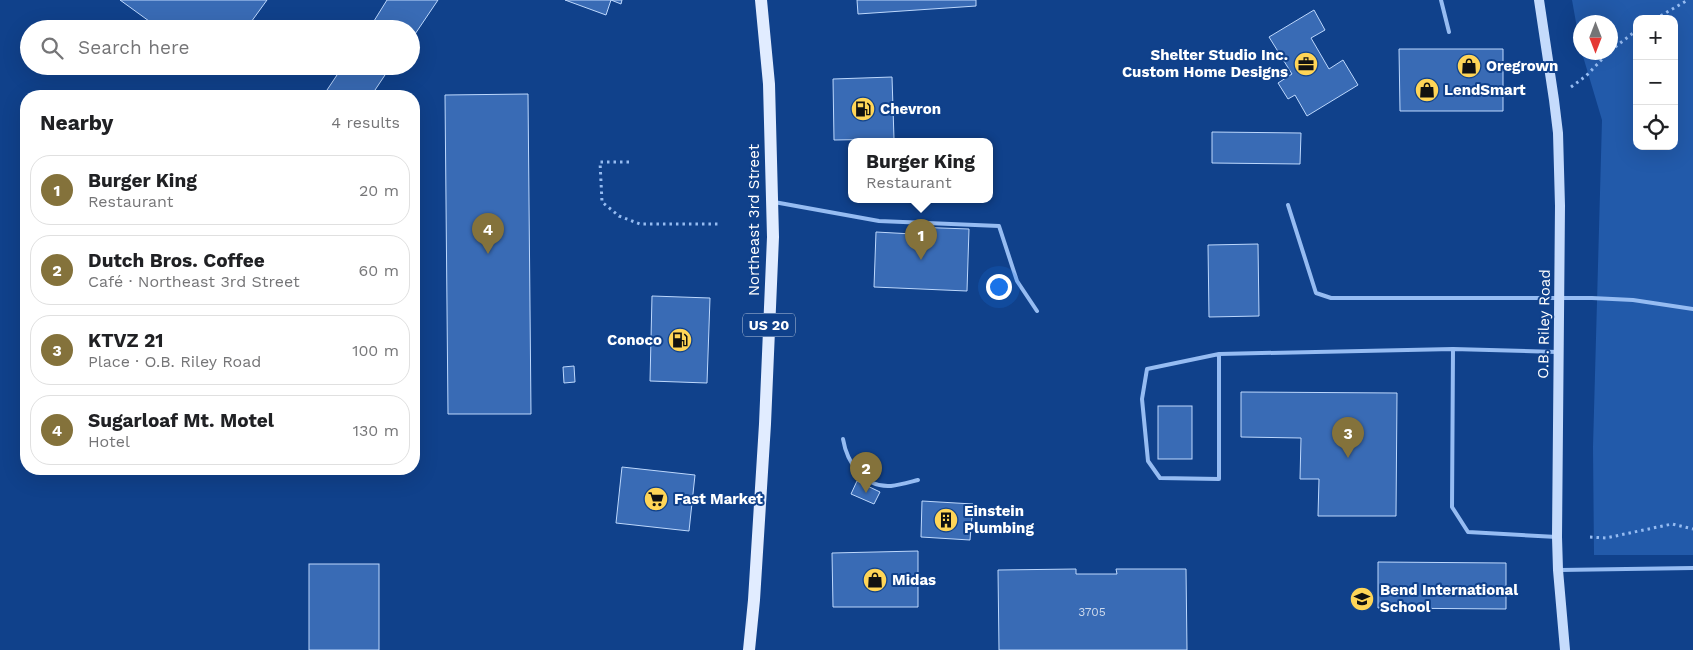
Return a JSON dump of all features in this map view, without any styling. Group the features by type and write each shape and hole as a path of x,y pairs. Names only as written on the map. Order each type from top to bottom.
{"main road":[{"name":"Northeast 3rd Street","path":"748,650 754,600 765,424 773,237 769,84 760,0"}],"street":[{"name":"O.B. Riley Road","path":"1539,0 1558,133 1560,206 1557,537 1565,650"}],"lane":[{"path":"1441,0 1449,32"},
{"path":"772,202 879,221 999,226 1017,281 1037,311"},
{"path":"1288,205 1316,293 1331,298 1559,298 1633,300 1685,306 1693,309"},
{"path":"1219,354 1219,479 1160,478 1148,460 1142,399 1147,369 1219,354 1453,349 1558,352"},
{"path":"1453,349 1452,507 1468,532 1557,537"},
{"path":"843,439 845,452 856,471 874,484 890,486 918,480"},
{"path":"1558,570 1693,568"}],"path":[{"path":"1662,15 1688,0"},
{"path":"1618,45 1633,33"},
{"path":"1554,100 1586,76 1600,60"},
{"path":"629,162 600,162 602,202 619,216 640,224 720,224"},
{"path":"1590,537 1606,538 1672,524 1693,529"}],"shaded area":[{"path":"1572,0 1693,0 1693,555 1594,555 1593,447 1602,120 1584,60 1618,60 1618,15 1575,15"}],"building":[{"path":"120,0 267,0 253,20 148,20"},
{"path":"387,0 438,0 420,27 420,20 375,20"},
{"path":"565,0 611,0 606,15"},
{"path":"611,0 622,0 621,4"},
{"path":"857,0 976,0 976,6 858,14"},
{"name":"Shelter Studio Inc. Custom Home Designs","path":"1314,10 1325,30 1311,38 1329,69 1343,60 1358,85 1307,116 1295,95 1288,99 1278,83 1292,74 1269,37"},
{"path":"1399,49 1503,49 1503,111 1400,111"},
{"path":"337,75 385,75 375,90 327,90"},
{"name":"Chevron","path":"892,77 894,138 848,138 848,140 834,140 833,79"},
{"path":"528,94 531,414 448,414 445,95"},
{"path":"1212,132 1301,133 1300,164 1212,163"},
{"path":"913,227 969,229 967,291 874,287 876,232 913,234"},
{"path":"1258,244 1259,316 1209,317 1208,245"},
{"name":"Conoco","path":"652,296 710,298 707,383 650,381"},
{"path":"574,366 575,382 564,383 563,367"},
{"path":"1241,392 1397,393 1396,516 1318,516 1319,479 1300,479 1301,438 1241,437"},
{"path":"1158,406 1192,406 1192,459 1158,459"},
{"name":"Fast Market","path":"622,467 695,475 689,531 616,523"},
{"path":"857,481 880,492 874,504 851,494"},
{"name":"Einstein Plumbing","path":"922,501 973,504 970,540 921,537"},
{"name":"Midas","path":"918,551 918,607 833,607 832,553"},
{"path":"1378,562 1506,563 1506,609 1378,608"},
{"path":"309,564 379,564 379,650 309,650"},
{"path":"1076,569 1076,574 1117,574 1116,569 1186,569 1187,650 999,650 998,570"}],"place":[{"name":"Shelter Studio Inc. Custom Home Designs","path":"1306,64"},
{"name":"Oregrown","path":"1469,66"},
{"name":"LendSmart","path":"1427,90"},
{"name":"Chevron","path":"863,109"},
{"name":"Sugarloaf Mt. Motel","path":"488,254"},
{"name":"Burger King","path":"921,260"},
{"name":"Conoco","path":"680,340"},
{"name":"KTVZ 21","path":"1348,458"},
{"name":"Dutch Bros. Coffee","path":"866,493"},
{"name":"Fast Market","path":"656,499"},
{"name":"Einstein Plumbing","path":"946,520"},
{"name":"Midas","path":"875,580"},
{"name":"Bend International School","path":"1362,599"}]}
